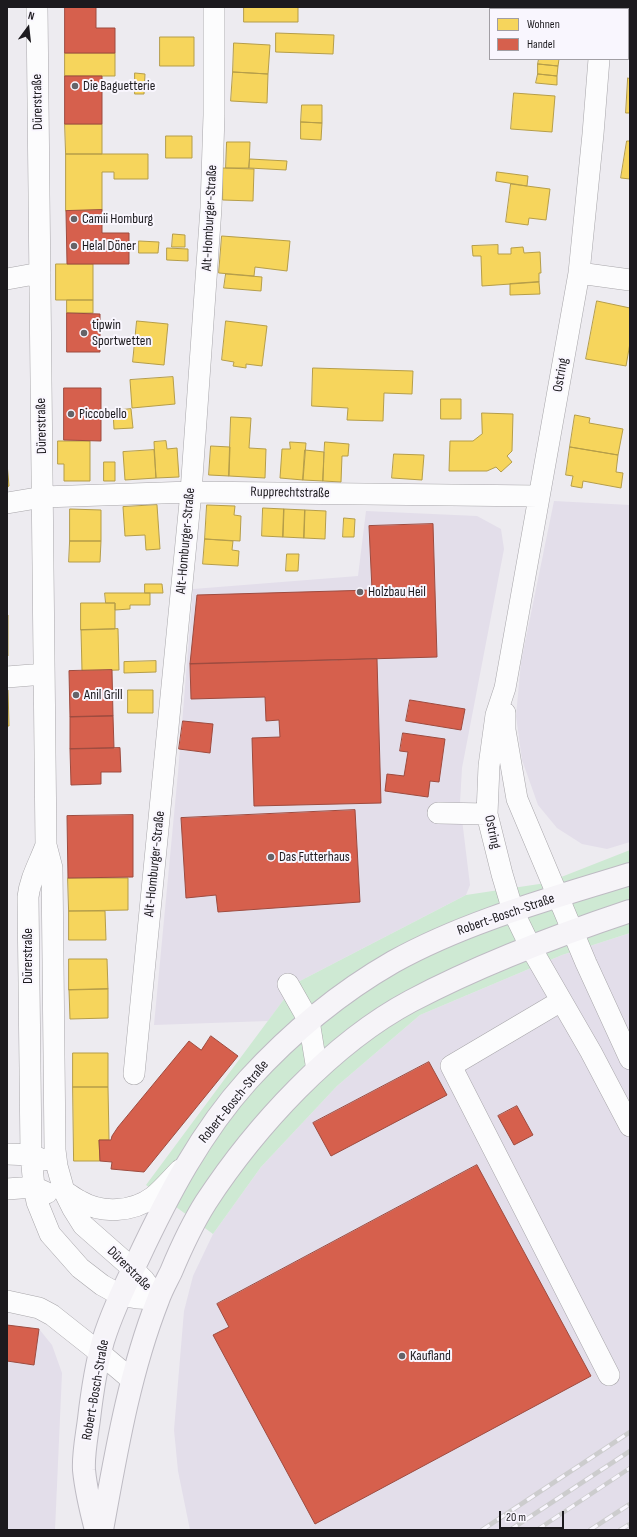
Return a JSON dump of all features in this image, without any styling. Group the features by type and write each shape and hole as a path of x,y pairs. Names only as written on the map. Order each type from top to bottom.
{"main road":[{"name":"Robert-Bosch-Straße","path":"96,1530 84,1469 86,1441 92,1400 103,1341 120,1295 186,1164 209,1129 247,1081 283,1043 309,1021 348,991 394,962 441,938 471,926 513,911 630,874"},
{"path":"102,1530 132,1380 158,1299 205,1203 230,1168 278,1108 317,1070 370,1026 410,1001 491,962 531,948 572,930 630,911"}],"street":[{"name":"Dürerstraße","path":"37,7 46,845 52,868 55,1150 57,1166 64,1190 83,1225 133,1269 144,1280 158,1299"},
{"name":"Alt-Homburger-Straße","path":"134,1074 191,492 211,208 214,115 214,7"},
{"name":"Ostring","path":"598,60 593,134 579,273 561,381 538,496 505,688 495,722 489,766 487,814 513,911 531,948 605,1078 630,1126"},
{"path":"7,278 40,273"},
{"path":"579,273 630,280"},
{"name":"Rupprechtstraße","path":"7,503 43,497 191,492 538,496"},
{"path":"7,676 44,674"},
{"name":"Ostring","path":"505,688 506,730 518,799 557,897 630,1059"},
{"path":"438,813 487,814"},
{"name":"Dürerstraße","path":"46,845 29,887 28,897 31,1155 37,1202 50,1234 88,1275 120,1295 137,1298 158,1299"},
{"path":"288,984 309,1021 317,1070"},
{"path":"561,1001 451,1066 609,1375"},
{"path":"7,1154 31,1155 57,1166"},
{"path":"64,1190 80,1202 96,1208 129,1208 139,1206 154,1196 186,1164"},
{"path":"7,1189 34,1187 57,1198 73,1209"},
{"path":"7,1301 39,1308 52,1315 132,1380"}],"shaded area":[{"path":"554,501 630,505 630,842 607,849 582,844 557,828 538,805 522,760 516,716 521,662"},
{"path":"366,511 477,516 501,529 504,549 462,768 460,803 470,885 466,895 296,983 268,1021 154,1025 178,773 193,589 358,576"},
{"path":"630,933 630,1530 190,1530 178,1471 174,1430 184,1311 193,1276 213,1234 261,1167 337,1086 420,1015 562,955"},
{"path":"7,1325 39,1329 52,1345 62,1373 55,1530 7,1530"}],"green space":[{"path":"630,850 630,933 562,955 420,1015 337,1086 261,1167 213,1234 146,1185 296,983 466,895 546,883"}],"building: Wohnen":[{"path":"244,7 298,7 298,22 244,22"},
{"path":"492,7 563,7 563,8"},
{"path":"276,33 334,35 333,54 276,52"},
{"path":"160,37 194,37 194,66 160,66"},
{"path":"234,43 270,45 268,74 233,72"},
{"path":"65,53 115,53 115,76 65,76"},
{"path":"539,60 559,60 558,66 538,64"},
{"path":"538,64 558,66 557,76 538,74"},
{"path":"233,72 268,74 267,103 231,101"},
{"path":"135,73 145,74 144,94 135,94"},
{"path":"538,74 557,76 557,85 536,83"},
{"path":"628,78 630,79 630,113 626,113"},
{"path":"514,93 555,96 552,132 511,129"},
{"path":"302,105 322,105 322,123 301,122"},
{"path":"301,122 322,123 321,140 301,139"},
{"path":"65,124 102,124 102,154 66,154"},
{"path":"166,136 192,136 192,158 166,158"},
{"path":"627,141 630,141 630,179 621,178"},
{"path":"227,142 250,142 249,168 226,168"},
{"path":"66,154 148,154 148,179 114,179 114,172 102,172 102,210 66,211"},
{"path":"250,159 287,161 286,170 249,168"},
{"path":"223,168 254,169 253,201 223,200"},
{"path":"497,172 528,176 527,186 496,181"},
{"path":"511,184 550,189 546,220 529,218 528,225 506,222"},
{"path":"173,234 185,235 185,247 172,247"},
{"path":"222,236 290,241 287,271 255,267 254,276 219,273"},
{"path":"139,241 159,242 158,253 139,253"},
{"path":"498,245 498,254 511,254 511,248 523,247 524,253 540,252 541,273 539,273 539,282 482,286 481,256 473,256 472,246"},
{"path":"167,248 188,249 188,261 167,260"},
{"path":"56,264 93,264 93,300 56,300"},
{"path":"226,274 262,277 261,291 224,288"},
{"path":"539,282 540,294 510,295 510,284"},
{"path":"67,300 93,300 93,313 67,313"},
{"path":"597,301 630,308 630,343 626,366 586,359"},
{"path":"137,321 168,324 164,365 133,362"},
{"path":"226,321 267,326 262,366 246,364 246,368 233,366 234,362 222,360"},
{"path":"313,368 413,371 412,394 384,393 383,421 347,420 348,408 312,406"},
{"path":"173,377 175,404 132,408 130,380"},
{"path":"441,399 461,399 461,419 441,419"},
{"path":"131,409 133,428 114,429 113,411"},
{"path":"482,413 513,414 512,451 507,456 512,462 501,472 496,467 487,471 449,471 450,441 473,441 482,434"},
{"path":"575,415 590,418 589,423 623,429 618,455 570,447"},
{"path":"231,417 251,418 249,448 266,449 265,478 229,476"},
{"path":"58,441 90,441 90,481 64,481 64,464 58,464"},
{"path":"166,441 167,449 177,448 179,477 156,478 154,442"},
{"path":"290,442 306,443 303,480 280,478 282,449 290,449"},
{"path":"325,442 349,444 348,456 342,456 341,482 323,481"},
{"path":"211,446 230,447 229,476 209,475"},
{"path":"570,447 618,455 616,472 623,473 621,488 583,481 582,488 571,486 573,476 566,475"},
{"path":"154,450 156,478 125,480 123,452"},
{"path":"305,450 324,452 323,481 303,480"},
{"path":"394,454 424,455 422,480 392,478"},
{"path":"104,462 115,462 115,481 104,481"},
{"path":"7,463 9,486 7,487"},
{"path":"157,505 160,549 146,550 145,535 125,536 123,507"},
{"path":"207,505 235,506 234,515 241,516 240,541 205,539"},
{"path":"263,508 284,509 283,537 262,536"},
{"path":"70,509 101,510 101,541 70,541"},
{"path":"284,509 305,510 304,538 283,537"},
{"path":"305,510 326,511 325,539 304,538"},
{"path":"344,518 355,519 354,537 343,537"},
{"path":"205,539 233,541 232,550 239,551 238,566 203,564"},
{"path":"70,541 101,541 100,562 69,562"},
{"path":"287,554 299,554 298,571 286,571"},
{"path":"145,584 162,584 163,593 145,593"},
{"path":"105,593 150,593 150,605 130,605 130,609 115,610 115,603 106,603"},
{"path":"81,603 115,603 115,629 81,630"},
{"path":"7,615 8,656 7,657"},
{"path":"118,629 119,670 82,671 81,630"},
{"path":"156,661 156,672 124,673 124,662"},
{"path":"8,690 9,726 7,726"},
{"path":"128,690 153,690 153,713 128,713"},
{"path":"68,878 128,878 128,910 69,911"},
{"path":"69,911 105,911 106,940 69,940"},
{"path":"69,959 107,959 108,989 69,990"},
{"path":"108,989 108,1018 70,1019 69,990"},
{"path":"73,1053 108,1053 108,1087 73,1087"},
{"path":"73,1087 108,1087 109,1140 99,1140 100,1161 74,1161"}],"building: Handel":[{"path":"65,7 96,7 96,28 115,28 115,53 65,53"},
{"path":"65,76 102,76 102,124 65,124"},
{"path":"102,210 102,233 129,233 129,264 67,264 66,211"},
{"name":"tipwin Sportwetten","path":"67,313 100,314 100,352 67,352"},
{"path":"64,388 101,388 101,441 64,440"},
{"name":"Holzbau Heil","path":"433,524 437,657 190,664 197,595 372,590 369,526"},
{"path":"377,659 381,803 254,806 252,738 280,737 279,720 266,721 265,697 191,699 190,664"},
{"path":"112,670 113,716 70,717 69,671"},
{"path":"410,700 465,709 461,730 406,721"},
{"path":"113,716 114,748 70,749 70,717"},
{"path":"183,721 213,724 210,753 179,749"},
{"path":"403,733 445,739 439,782 430,781 428,797 385,791 387,774 404,776 408,752 400,751"},
{"path":"120,748 121,772 101,772 101,784 71,785 70,749"},
{"name":"Das Futterhaus","path":"355,810 360,902 218,912 216,895 186,898 181,818"},
{"path":"133,815 133,877 68,878 67,816"},
{"path":"211,1036 238,1056 144,1172 111,1169 112,1162 100,1161 99,1140 111,1140 118,1127 189,1041 201,1050"},
{"path":"429,1062 447,1095 331,1156 313,1123"},
{"path":"517,1106 533,1135 514,1145 498,1116"},
{"name":"Kaufland","path":"477,1165 591,1376 315,1524 213,1335 229,1327 217,1304"},
{"path":"7,1325 39,1329 34,1365 7,1361"}],"railway":[{"path":"482,1530 630,1432"},
{"path":"510,1530 630,1451"},
{"path":"537,1530 630,1468"},
{"path":"590,1530 630,1504"},
{"path":"620,1530 630,1524"}],"place":[{"name":"Die Baguetterie","path":"75,86"},
{"name":"Camii Homburg","path":"74,219"},
{"name":"Helal Döner","path":"74,246"},
{"name":"tipwin Sportwetten","path":"84,333"},
{"name":"Piccobello","path":"71,414"},
{"name":"Holzbau Heil","path":"360,592"},
{"name":"Anil Grill","path":"76,695"},
{"name":"Das Futterhaus","path":"271,857"},
{"name":"Kaufland","path":"402,1356"}]}
